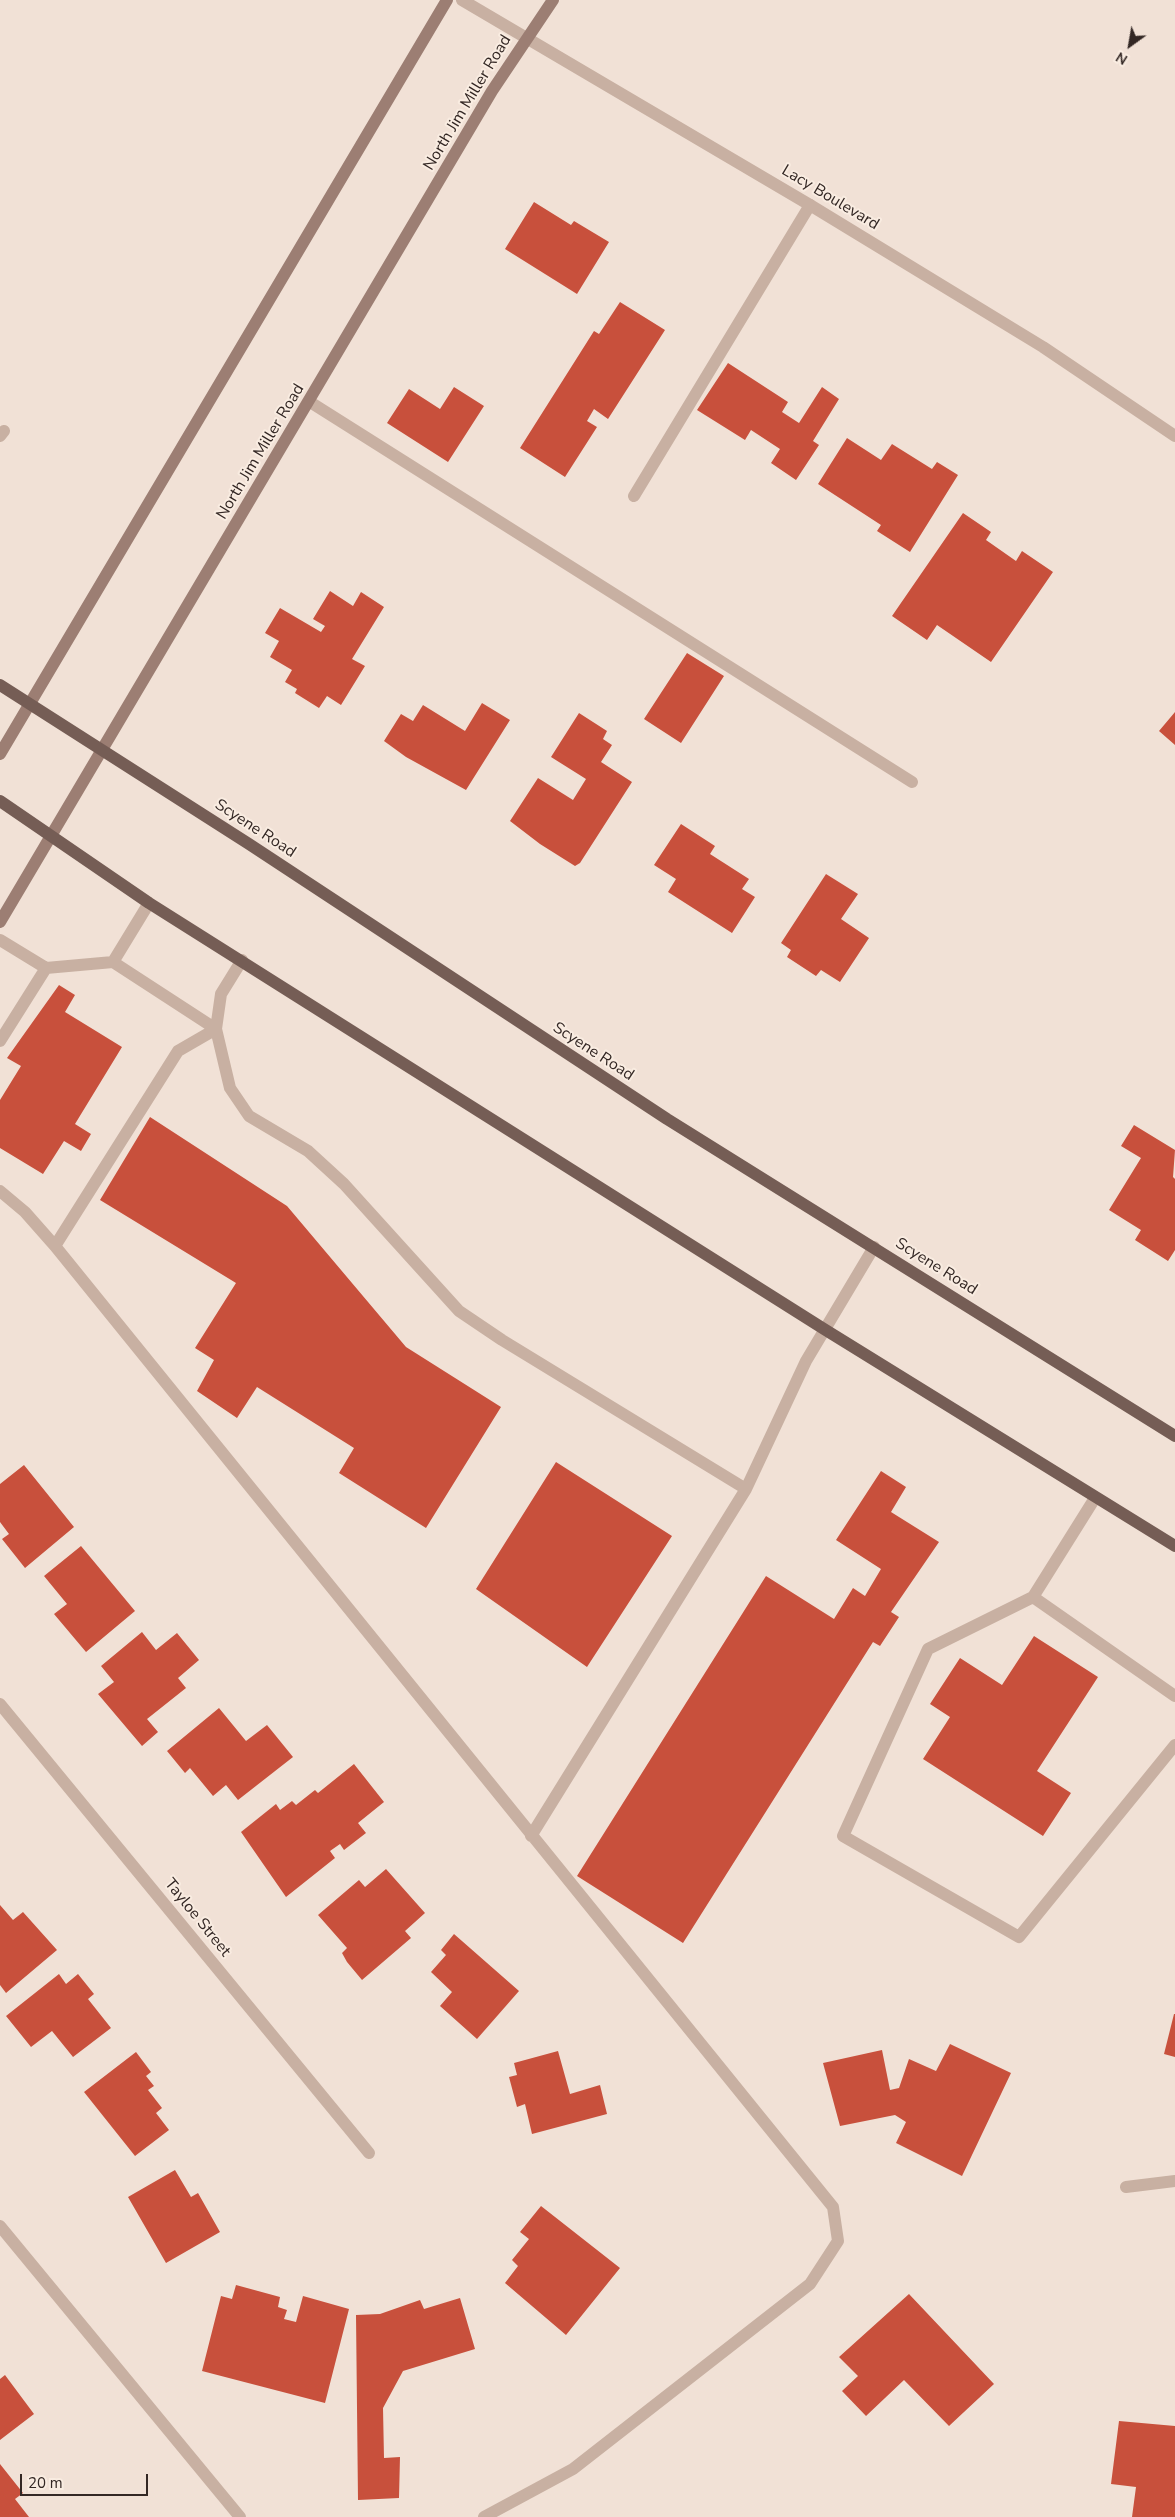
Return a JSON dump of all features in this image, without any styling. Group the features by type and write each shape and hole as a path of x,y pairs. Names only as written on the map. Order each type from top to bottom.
{"main road":[{"path":"0,754 447,0"},
{"name":"North Jim Miller Road","path":"0,922 310,402 492,91 553,0"},
{"name":"Scyene Road","path":"0,685 258,850 564,1052 1175,1436"},
{"path":"0,801 149,902 824,1329 1175,1546"}],"street":[{"name":"Lacy Boulevard","path":"462,0 810,205 1044,347 1175,436"},
{"path":"634,496 810,205"},
{"path":"310,402 912,782"},
{"path":"113,962 149,902"},
{"path":"0,940 46,968 113,962 216,1030"},
{"path":"242,960 221,994 216,1030 230,1088 248,1116 308,1151 344,1184 459,1311 502,1340 746,1489"},
{"path":"0,1041 46,968"},
{"path":"55,1246 178,1051 216,1030"},
{"path":"0,1191 25,1212 55,1246 833,2207 838,2241 810,2284 573,2468 484,2517"},
{"path":"531,1836 746,1489 806,1361 874,1248"},
{"path":"1095,1498 1033,1597 928,1648 843,1836 1019,1937 1175,1745"},
{"path":"1033,1597 1175,1696"},
{"name":"Tayloe Street","path":"0,1704 369,2153"},
{"path":"1126,2187 1175,2181"},
{"path":"0,2226 240,2517"}],"building":[{"path":"534,202 571,225 574,221 609,242 577,294 505,249"},
{"path":"620,302 665,330 608,419 594,409 587,421 597,427 565,477 520,448 594,331 599,334"},
{"path":"728,363 788,402 782,412 799,423 822,387 839,399 813,441 819,445 796,480 771,463 780,449 751,430 745,440 697,410"},
{"path":"454,387 484,406 448,462 387,423 409,389 440,409"},
{"path":"847,438 881,460 892,444 932,469 937,462 958,475 910,552 877,531 881,525 818,484"},
{"path":"963,513 991,532 986,540 1016,561 1022,551 1053,572 991,662 937,625 927,640 892,616"},
{"path":"330,591 353,606 361,592 384,607 352,659 365,666 341,705 327,696 319,708 295,693 297,689 285,682 292,670 270,657 279,641 265,633 280,608 321,632 325,626 313,619"},
{"path":"687,653 724,676 681,743 644,719"},
{"path":"482,703 510,720 466,790 406,757 384,741 401,714 413,721 423,705 465,731"},
{"path":"1175,712 1175,745 1159,731"},
{"path":"579,713 607,731 603,739 612,745 601,762 632,782 580,863 575,866 540,844 510,821 538,778 573,800 586,779 551,757"},
{"path":"681,824 715,846 710,854 749,879 742,889 755,897 732,933 668,892 676,879 654,865"},
{"path":"826,874 858,894 841,919 869,938 840,982 821,970 816,976 787,957 791,950 781,943"},
{"path":"59,985 75,995 65,1012 122,1047 75,1124 91,1134 81,1151 64,1141 43,1174 0,1148 0,1100 21,1066 7,1058"},
{"path":"150,1117 287,1206 406,1347 501,1407 426,1528 339,1473 354,1448 257,1387 237,1418 197,1391 214,1360 195,1348 236,1283 100,1200"},
{"path":"1134,1125 1175,1150 1173,1177 1175,1179 1175,1250 1168,1261 1135,1240 1141,1230 1109,1210 1141,1158 1121,1146"},
{"path":"556,1462 672,1536 587,1667 476,1589"},
{"path":"24,1465 74,1527 25,1568 2,1539 9,1534 0,1522 0,1484"},
{"path":"881,1471 906,1487 891,1512 939,1542 891,1612 899,1617 880,1646 873,1642 683,1943 577,1876 766,1576 834,1619 853,1588 865,1596 881,1569 836,1540"},
{"path":"81,1546 135,1611 86,1652 54,1614 67,1604 44,1576"},
{"path":"142,1632 156,1650 177,1633 199,1660 178,1678 186,1688 147,1719 158,1732 142,1746 98,1694 114,1682 101,1666"},
{"path":"1034,1636 1098,1677 1037,1771 1071,1793 1043,1836 923,1759 950,1717 930,1704 960,1658 1002,1685"},
{"path":"219,1708 246,1741 267,1725 293,1757 238,1800 226,1785 213,1796 190,1768 185,1773 167,1751"},
{"path":"354,1764 384,1802 358,1823 366,1833 344,1850 340,1844 330,1851 335,1858 286,1897 241,1832 276,1804 280,1810 292,1801 296,1805 315,1790 318,1793"},
{"path":"386,1869 425,1913 405,1931 411,1938 362,1980 342,1953 347,1948 318,1915 359,1880 365,1887"},
{"path":"0,1905 13,1920 23,1912 57,1950 6,1993 0,1985"},
{"path":"454,1934 519,1991 477,2039 440,2006 452,1992 431,1972 446,1955 441,1950"},
{"path":"59,1974 66,1984 78,1974 94,1994 88,1999 111,2028 73,2057 52,2031 31,2047 6,2016"},
{"path":"1175,2014 1175,2057 1164,2054"},
{"path":"950,2044 1011,2073 962,2176 896,2143 906,2122 895,2115 840,2126 823,2063 882,2050 890,2090 899,2088 909,2059 936,2071"},
{"path":"558,2051 570,2094 600,2085 607,2114 532,2134 525,2104 517,2107 509,2077 517,2075 514,2063"},
{"path":"136,2052 151,2072 146,2076 154,2086 148,2090 162,2108 156,2113 169,2130 135,2156 84,2092"},
{"path":"175,2170 191,2197 198,2193 220,2232 166,2263 128,2197"},
{"path":"541,2206 620,2268 566,2335 505,2283 518,2266 512,2260 529,2239 520,2232"},
{"path":"236,2285 280,2297 278,2307 287,2310 284,2319 296,2322 303,2296 349,2309 325,2403 202,2371 221,2296 232,2299"},
{"path":"909,2294 994,2384 949,2426 904,2380 866,2416 842,2391 858,2376 839,2357"},
{"path":"460,2298 475,2349 403,2371 383,2408 384,2458 400,2457 399,2498 358,2500 356,2315 380,2314 420,2300 424,2309"},
{"path":"5,2375 34,2414 0,2440 0,2379"},
{"path":"1119,2421 1175,2426 1175,2517 1132,2517 1136,2487 1111,2484"},
{"path":"0,2464 23,2493 15,2499 29,2517 0,2517"}]}
